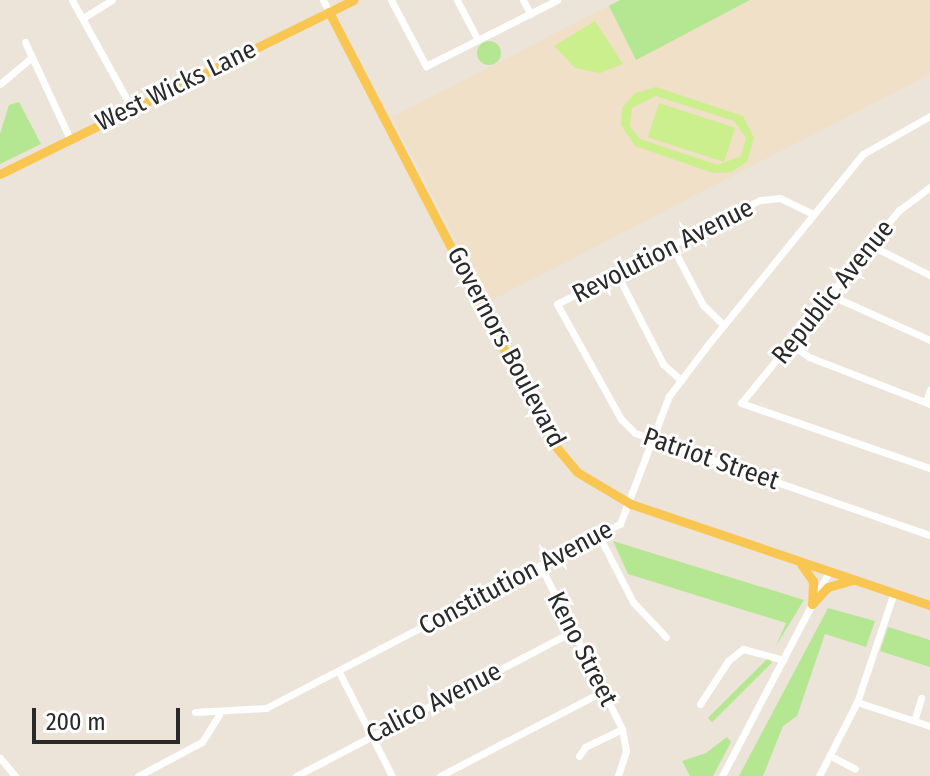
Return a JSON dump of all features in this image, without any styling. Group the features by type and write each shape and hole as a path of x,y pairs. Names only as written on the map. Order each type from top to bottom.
{"main road":[{"name":"West Wicks Lane","path":"0,174 353,0"},
{"name":"Governors Boulevard","path":"329,12 552,442 577,472 631,504 930,605"},
{"path":"798,560 813,581 812,604"},
{"path":"812,604 828,587 855,579"}],"street":[{"path":"72,0 131,107"},
{"path":"83,18 112,0"},
{"path":"323,0 329,12"},
{"path":"391,0 426,66 557,0"},
{"path":"457,0 478,40"},
{"path":"523,0 530,14"},
{"path":"25,42 30,59 70,139"},
{"path":"0,84 30,59"},
{"name":"Constitution Avenue","path":"195,712 219,715 266,708 542,569 620,524 681,380 863,154 930,116"},
{"name":"Republic Avenue","path":"930,187 899,210 741,403 930,468"},
{"name":"Revolution Avenue","path":"557,304 760,200 780,198 813,214"},
{"path":"870,245 930,275"},
{"path":"672,246 703,305 724,325"},
{"path":"617,274 663,364 681,380"},
{"path":"830,295 930,340"},
{"name":"Patriot Street","path":"557,304 621,419 635,433 930,535"},
{"path":"791,344 809,357 928,403 930,390"},
{"path":"600,538 633,602 666,637"},
{"name":"Keno Street","path":"542,569 622,729"},
{"path":"722,776 829,571"},
{"path":"819,776 857,702 894,592"},
{"name":"Calico Avenue","path":"296,776 573,631"},
{"path":"700,704 728,661 743,649 784,660"},
{"path":"339,672 392,776"},
{"path":"440,776 603,691"},
{"path":"915,718 921,698"},
{"path":"857,702 915,718 930,726"},
{"path":"138,776 202,742 219,715"},
{"path":"579,756 585,747 622,729 626,751 618,776"},
{"path":"831,756 855,769"},
{"path":"0,758 15,776"}],"shaded area":[{"path":"750,0 930,0 930,74 488,302 392,117 609,6 636,59"}],"green space":[{"path":"620,0 750,0 636,60 609,6"},
{"path":"595,21 623,64 600,73 575,68 554,46"},
{"path":"489,41 498,44 501,53 498,62 489,65 480,62 477,53 480,44"},
{"path":"656,87 743,116 754,138 747,162 731,172 713,173 635,146 621,125 622,108 635,93","holes":["656,96 734,121 746,138 741,156 718,165 640,139 630,126 632,108"]},
{"path":"19,102 41,144 0,164 0,134 9,105"},
{"path":"659,103 735,128 724,162 648,137"},
{"path":"613,541 804,600 776,646 786,623 628,574"},
{"path":"828,608 875,621 866,647 825,634 797,716 783,726 763,776 739,776"},
{"path":"888,627 930,640 930,667 880,651"},
{"path":"768,658 772,662 712,722 708,718"},
{"path":"727,737 731,742 713,776 690,776 682,761 706,753"}]}
